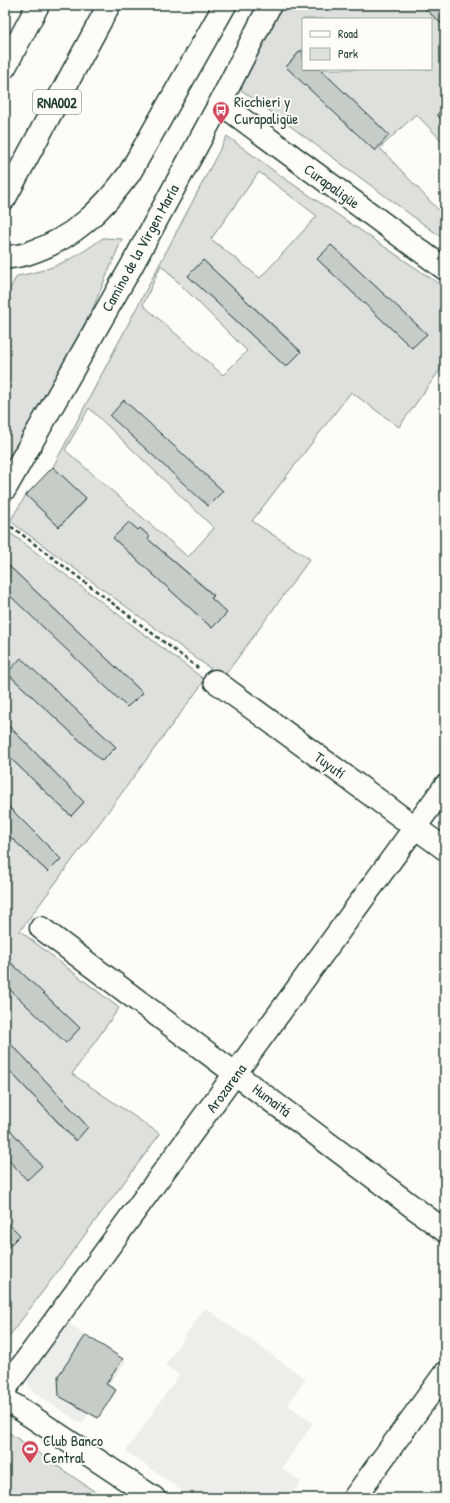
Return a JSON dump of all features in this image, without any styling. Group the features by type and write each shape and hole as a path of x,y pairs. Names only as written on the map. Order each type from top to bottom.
{"main road":[{"path":"5,67 38,5"},
{"name":"RNA002","path":"5,198 110,5"},
{"path":"95,31 118,5"},
{"path":"5,258 28,254 60,240 89,220 114,194 129,174 225,5"},
{"name":"Camino de la Virgen María","path":"5,489 131,267 220,103 270,5"},
{"name":"Curapaligüe","path":"220,103 445,269"},
{"name":"Tuyutí","path":"215,681 445,849"},
{"name":"Arozarena","path":"5,1389 445,786"},
{"name":"Humaitá","path":"41,928 445,1231"},
{"path":"354,1498 445,1373"},
{"path":"5,1399 154,1498"}],"path":[{"path":"5,523 215,681"}],"shaded area":[{"path":"205,1308 306,1379 288,1405 313,1423 282,1468 301,1482 289,1498 192,1498 126,1451 179,1375 165,1365"},
{"path":"65,1321 126,1361 82,1424 33,1392 28,1385 30,1370"}],"green space":[{"path":"282,5 421,5 445,27 445,105 437,115 445,122 445,144 416,114 380,148 445,217 445,240 237,87","holes":["302,18 432,18 432,70 321,70 389,135 375,150 286,67 300,51 302,52"]},
{"path":"227,136 278,174 445,288 445,363 399,427 351,392 252,521 310,559 223,678 10,521 26,495 59,527 86,499 53,467","holes":["259,172 317,216 260,278 211,239","331,245 426,334 412,348 317,259","203,260 301,351 286,367 188,276","161,265 247,351 223,375 143,305","124,401 223,491 208,505","89,408 214,528 188,557 65,450","129,523 138,530 140,528 150,537 148,539 214,595 211,598 227,613 212,628 113,538"]},
{"path":"103,238 122,239 92,310 5,470 5,297 17,276 30,274 63,263"},
{"path":"5,529 205,680 20,931 119,1008 72,1074 160,1134 5,1342 5,1250 20,1235 5,1220 5,1156 41,1166 5,1124 5,1066 75,1141 88,1127 22,1055 5,1039 5,985 66,1042 80,1028 5,957 5,832 48,872 5,803 5,753 71,816 84,802 5,722 5,631 9,624 5,620 5,591 143,693 8,565 5,567","holes":["21,659 116,747 102,761 7,673"]},
{"name":"Club Banco Central","path":"5,1430 104,1498 5,1498"}],"building":[{"path":"421,5 445,5 445,27"},
{"path":"301,50 302,70 321,70 389,135 375,151 286,67"},
{"path":"445,105 445,122 437,115"},
{"path":"331,245 427,334 412,348 317,259"},
{"path":"203,260 301,352 286,367 188,276"},
{"path":"124,400 223,491 208,506 110,416"},
{"path":"53,467 86,498 59,527 26,495"},
{"path":"129,522 138,530 140,528 150,537 148,539 214,596 211,598 227,613 212,628 113,538"},
{"path":"8,565 143,693 127,707 5,591 5,567"},
{"path":"21,658 116,747 102,761 7,673"},
{"path":"5,722 84,802 71,816 5,753"},
{"path":"5,803 61,859 48,872 5,832"},
{"path":"5,957 80,1028 66,1043 5,985"},
{"path":"5,1039 22,1055 88,1127 76,1141 5,1066"},
{"path":"5,1124 42,1166 27,1180 5,1156"},
{"path":"5,1220 20,1235 5,1250"},
{"path":"86,1335 123,1359 106,1384 116,1390 98,1418 59,1396 58,1376"}],"place":[{"name":"Ricchieri y Curapaligüe","path":"221,125"},
{"name":"Club Banco Central","path":"30,1464"}]}
